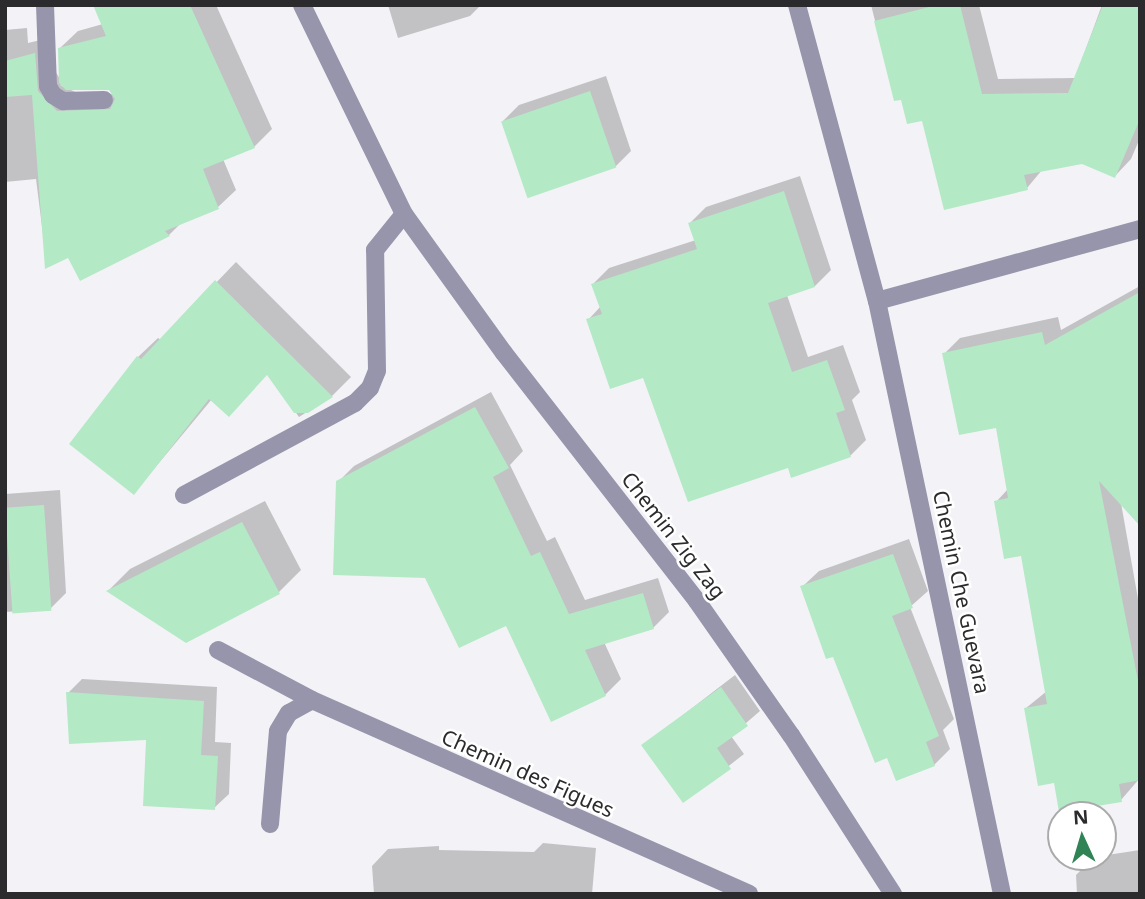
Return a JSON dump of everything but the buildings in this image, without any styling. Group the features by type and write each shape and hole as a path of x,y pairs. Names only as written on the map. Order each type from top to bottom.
{"street":[{"path":"45,5 48,86 53,95 63,102 104,100"},
{"name":"Chemin Zig Zag","path":"302,5 404,214 504,353 697,601 792,735 893,894"},
{"name":"Chemin Che Guevara","path":"797,5 877,300 1002,894"},
{"path":"184,495 355,403 370,388 377,371 375,250 404,214"},
{"path":"877,300 1140,229"},
{"name":"Chemin des Figues","path":"218,650 312,700 728,890 749,894"},
{"path":"270,824 278,732 289,713 312,700"}]}
